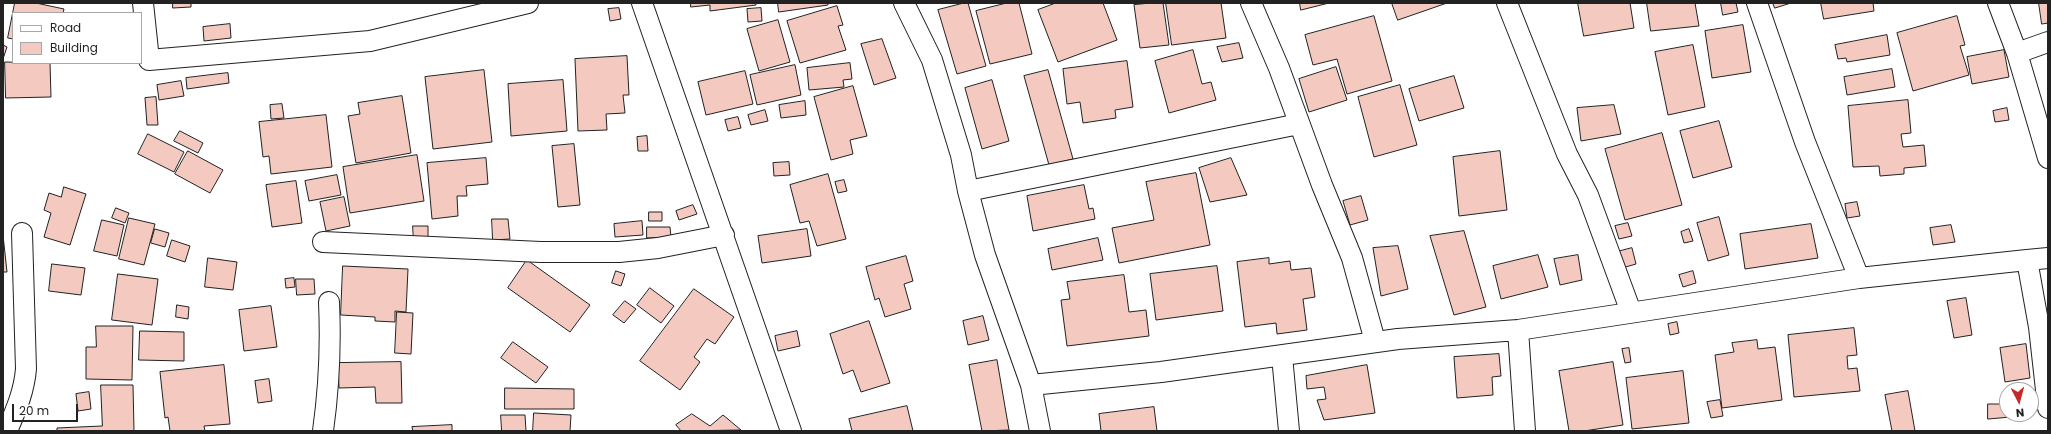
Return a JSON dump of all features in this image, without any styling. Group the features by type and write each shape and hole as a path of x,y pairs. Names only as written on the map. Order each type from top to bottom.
{"street":[{"path":"142,3 149,60 370,41 528,3"},
{"path":"642,3 791,431"},
{"path":"904,3 932,60 961,155 968,191 986,255 1031,385 1040,431"},
{"path":"1251,3 1279,68 1299,124 1352,258 1375,342"},
{"path":"1508,3 1567,154 1588,195 1631,312"},
{"path":"1758,3 1805,142 1860,278"},
{"path":"1998,3 2017,53 2048,158"},
{"path":"2017,53 2048,42"},
{"path":"968,191 1299,124"},
{"path":"7,431 21,400 26,369 22,233"},
{"path":"323,242 541,252 619,252 658,248 724,235"},
{"path":"1031,385 1161,372 1375,342 1518,330 1860,278 2048,258"},
{"path":"2027,260 2038,327 2048,408"},
{"path":"323,431 327,401 331,344 329,302"},
{"path":"1518,330 1525,431"},
{"path":"1282,356 1289,431"}],"building":[{"path":"15,3 36,3 64,9 63,12 13,12"},
{"path":"173,3 191,3 191,7 173,8"},
{"path":"691,3 756,3 756,5 710,11 710,5 691,7"},
{"path":"778,3 828,3 828,5 779,12"},
{"path":"968,3 986,66 957,74 938,10"},
{"path":"1007,3 1019,3 1032,54 990,64 976,11"},
{"path":"1056,3 1103,3 1117,40 1058,62 1038,10"},
{"path":"1163,3 1169,45 1140,48 1134,5"},
{"path":"1166,3 1221,3 1226,38 1172,45"},
{"path":"1300,3 1329,3 1301,10"},
{"path":"1392,3 1447,3 1398,20"},
{"path":"1578,3 1630,3 1634,28 1584,36"},
{"path":"1647,3 1695,3 1699,26 1651,31"},
{"path":"1721,3 1736,3 1738,12 1723,15"},
{"path":"1773,3 1791,3 1775,8"},
{"path":"1821,3 1873,3 1874,11 1824,19"},
{"path":"2039,3 2048,3 2048,23 2042,24"},
{"path":"837,6 843,25 838,26 846,50 800,63 787,21"},
{"path":"619,8 621,19 610,21 608,9"},
{"path":"761,8 762,21 748,22 747,9"},
{"path":"1374,16 1392,81 1347,94 1337,59 1313,65 1305,35"},
{"path":"1957,16 1965,45 1960,46 1969,75 1913,91 1897,33"},
{"path":"12,18 12,39 8,38"},
{"path":"778,20 790,62 759,71 747,29"},
{"path":"230,24 231,38 204,41 203,27"},
{"path":"1743,25 1751,72 1712,78 1705,31"},
{"path":"1887,35 1890,55 1847,62 1846,58 1838,59 1835,45"},
{"path":"882,39 896,78 874,85 861,44"},
{"path":"1239,43 1243,58 1222,62 1217,47"},
{"path":"3,45 7,47 3,59"},
{"path":"1693,45 1705,107 1668,115 1655,52"},
{"path":"1193,50 1202,84 1211,82 1216,100 1169,113 1155,61"},
{"path":"2004,50 2009,77 1972,84 1967,57"},
{"path":"627,56 629,95 623,95 625,113 606,114 607,130 578,131 575,59"},
{"path":"1127,61 1133,107 1115,110 1116,118 1083,123 1080,102 1067,104 1063,69"},
{"path":"5,62 12,62 12,64 50,64 51,97 6,98"},
{"path":"850,63 852,79 843,80 844,87 809,90 807,68"},
{"path":"795,65 801,95 757,105 750,75"},
{"path":"1336,67 1347,100 1309,112 1299,79"},
{"path":"1892,69 1895,87 1847,95 1844,77"},
{"path":"484,70 492,142 433,149 425,77"},
{"path":"1048,70 1073,159 1049,165 1024,76"},
{"path":"745,71 753,104 706,115 698,82"},
{"path":"228,73 229,83 187,89 186,78"},
{"path":"1454,76 1464,108 1419,121 1409,89"},
{"path":"563,80 567,131 511,136 508,84"},
{"path":"992,80 1009,141 982,149 965,88"},
{"path":"181,81 184,96 159,100 157,85"},
{"path":"1400,85 1417,145 1374,157 1358,97"},
{"path":"853,86 867,136 850,140 853,154 831,160 814,97"},
{"path":"402,96 411,153 356,163 348,116 360,114 358,103"},
{"path":"156,97 158,125 147,125 145,98"},
{"path":"1908,100 1911,133 1901,134 1903,147 1924,145 1926,166 1904,168 1904,174 1880,176 1879,166 1853,167 1848,106"},
{"path":"805,101 806,115 781,118 779,105"},
{"path":"282,104 284,118 271,119 270,105"},
{"path":"1614,105 1621,134 1581,141 1577,108"},
{"path":"2007,108 2009,120 1995,122 1993,111"},
{"path":"765,110 768,121 751,125 748,115"},
{"path":"326,115 332,167 271,174 269,156 263,157 259,122"},
{"path":"738,117 741,128 728,131 725,120"},
{"path":"1719,121 1732,167 1693,178 1680,131"},
{"path":"180,131 203,143 198,153 174,141"},
{"path":"1662,133 1682,205 1625,220 1605,149"},
{"path":"148,134 184,152 174,172 138,154"},
{"path":"647,136 648,151 638,151 637,137"},
{"path":"574,144 580,205 558,207 552,146"},
{"path":"188,151 223,170 210,193 175,174"},
{"path":"1500,151 1507,210 1459,216 1453,157"},
{"path":"417,155 424,201 350,213 343,167"},
{"path":"486,158 488,184 466,186 467,196 457,196 458,216 432,219 427,163"},
{"path":"1231,158 1247,195 1210,202 1199,168"},
{"path":"789,162 790,175 774,176 773,163"},
{"path":"1196,173 1210,245 1119,263 1112,228 1154,220 1146,182"},
{"path":"828,174 846,239 817,246 809,221 800,223 790,185"},
{"path":"337,175 341,195 309,201 305,181"},
{"path":"844,180 847,191 838,193 835,182"},
{"path":"296,181 302,223 272,227 266,185"},
{"path":"1084,185 1089,209 1093,208 1095,219 1033,231 1027,196"},
{"path":"64,187 86,194 70,245 44,237 51,213 44,210 49,193 61,197"},
{"path":"1361,196 1368,220 1350,225 1343,201"},
{"path":"344,197 350,226 326,231 320,202"},
{"path":"1857,202 1860,216 1847,218 1845,204"},
{"path":"693,205 697,214 679,220 676,211"},
{"path":"116,208 129,213 125,223 112,218"},
{"path":"649,212 662,212 662,221 649,221"},
{"path":"1719,217 1729,255 1708,261 1697,223"},
{"path":"129,218 155,224 144,265 119,259"},
{"path":"492,219 508,219 510,239 493,240"},
{"path":"102,220 124,225 117,256 94,251"},
{"path":"642,221 643,235 615,237 614,224"},
{"path":"1628,223 1632,236 1619,239 1615,226"},
{"path":"1811,224 1818,258 1745,269 1740,234"},
{"path":"1951,225 1955,242 1933,245 1930,228"},
{"path":"413,226 428,226 428,242 414,242"},
{"path":"647,227 670,227 671,237 647,238"},
{"path":"155,229 169,233 165,247 151,243"},
{"path":"807,229 811,256 762,263 758,236"},
{"path":"1689,229 1693,241 1684,243 1681,232"},
{"path":"1464,231 1486,307 1454,315 1430,236"},
{"path":"3,235 7,272 3,272"},
{"path":"1098,238 1103,260 1052,270 1048,249"},
{"path":"172,240 190,246 185,262 167,256"},
{"path":"1398,246 1408,289 1381,296 1373,248"},
{"path":"1632,248 1636,264 1622,268 1617,252"},
{"path":"1538,255 1548,287 1501,299 1493,266"},
{"path":"1578,255 1582,280 1560,285 1554,259"},
{"path":"906,256 913,281 904,284 911,309 885,317 879,298 875,300 866,267"},
{"path":"208,258 237,262 233,290 205,287"},
{"path":"1269,258 1269,264 1290,261 1291,270 1311,268 1315,297 1303,299 1307,330 1277,334 1276,323 1245,327 1237,262"},
{"path":"527,260 590,305 570,332 508,288"},
{"path":"52,264 85,268 81,295 49,291"},
{"path":"343,266 408,269 406,312 395,311 395,322 375,321 375,317 341,315"},
{"path":"1217,266 1223,311 1156,320 1150,274"},
{"path":"616,271 625,274 621,286 612,283"},
{"path":"1693,271 1696,283 1683,287 1679,275"},
{"path":"118,274 158,279 152,325 112,320"},
{"path":"1124,275 1129,312 1146,310 1149,336 1067,346 1061,300 1070,299 1067,282"},
{"path":"294,278 295,287 286,288 285,279"},
{"path":"296,279 314,279 315,294 297,295"},
{"path":"650,288 674,306 661,323 637,305"},
{"path":"694,289 734,317 715,344 707,339 694,357 700,362 680,390 640,361"},
{"path":"1966,298 1972,335 1954,338 1947,301"},
{"path":"625,301 636,309 624,323 613,315"},
{"path":"177,305 189,307 188,319 176,317"},
{"path":"271,306 277,347 244,351 239,310"},
{"path":"397,312 413,313 411,354 395,353"},
{"path":"983,316 989,340 968,345 963,321"},
{"path":"869,321 890,383 861,392 853,370 843,374 830,334"},
{"path":"1677,322 1679,333 1670,335 1668,324"},
{"path":"96,326 133,326 132,380 86,379 86,347 96,347"},
{"path":"1854,328 1857,355 1847,356 1848,369 1857,368 1860,391 1794,397 1788,335"},
{"path":"140,331 184,332 184,361 139,360"},
{"path":"797,331 800,346 778,351 775,336"},
{"path":"1757,340 1758,349 1775,347 1782,400 1722,408 1715,355 1734,352 1732,343"},
{"path":"513,342 548,367 536,383 501,358"},
{"path":"2026,344 2030,378 2005,382 2000,348"},
{"path":"1629,348 1631,362 1625,363 1622,349"},
{"path":"1499,354 1501,376 1492,377 1493,395 1457,398 1454,357"},
{"path":"997,360 1009,430 982,431 969,365"},
{"path":"401,362 402,403 376,403 375,387 339,388 338,363"},
{"path":"1613,362 1623,425 1584,431 1569,431 1559,371"},
{"path":"224,365 230,424 204,426 205,431 170,431 168,417 165,418 160,372"},
{"path":"1367,365 1375,413 1324,420 1317,400 1326,399 1324,387 1307,389 1306,376"},
{"path":"1683,371 1689,423 1632,429 1626,378"},
{"path":"269,379 272,401 258,403 255,381"},
{"path":"101,385 133,385 134,431 57,431 57,428 102,426"},
{"path":"505,388 574,389 574,409 505,409"},
{"path":"1908,391 1915,431 1892,431 1885,395"},
{"path":"89,392 91,409 78,411 76,394"},
{"path":"1720,400 1723,416 1711,418 1707,402"},
{"path":"1988,404 1999,404 1999,418 1988,419"},
{"path":"907,406 913,431 852,431 849,419"},
{"path":"1154,407 1157,431 1101,431 1099,414"},
{"path":"534,413 571,415 570,431 533,431"},
{"path":"692,414 710,426 723,415 741,430 681,431 676,425"},
{"path":"501,415 525,415 526,431 502,431"},
{"path":"452,425 452,431 413,431 412,427"}]}
